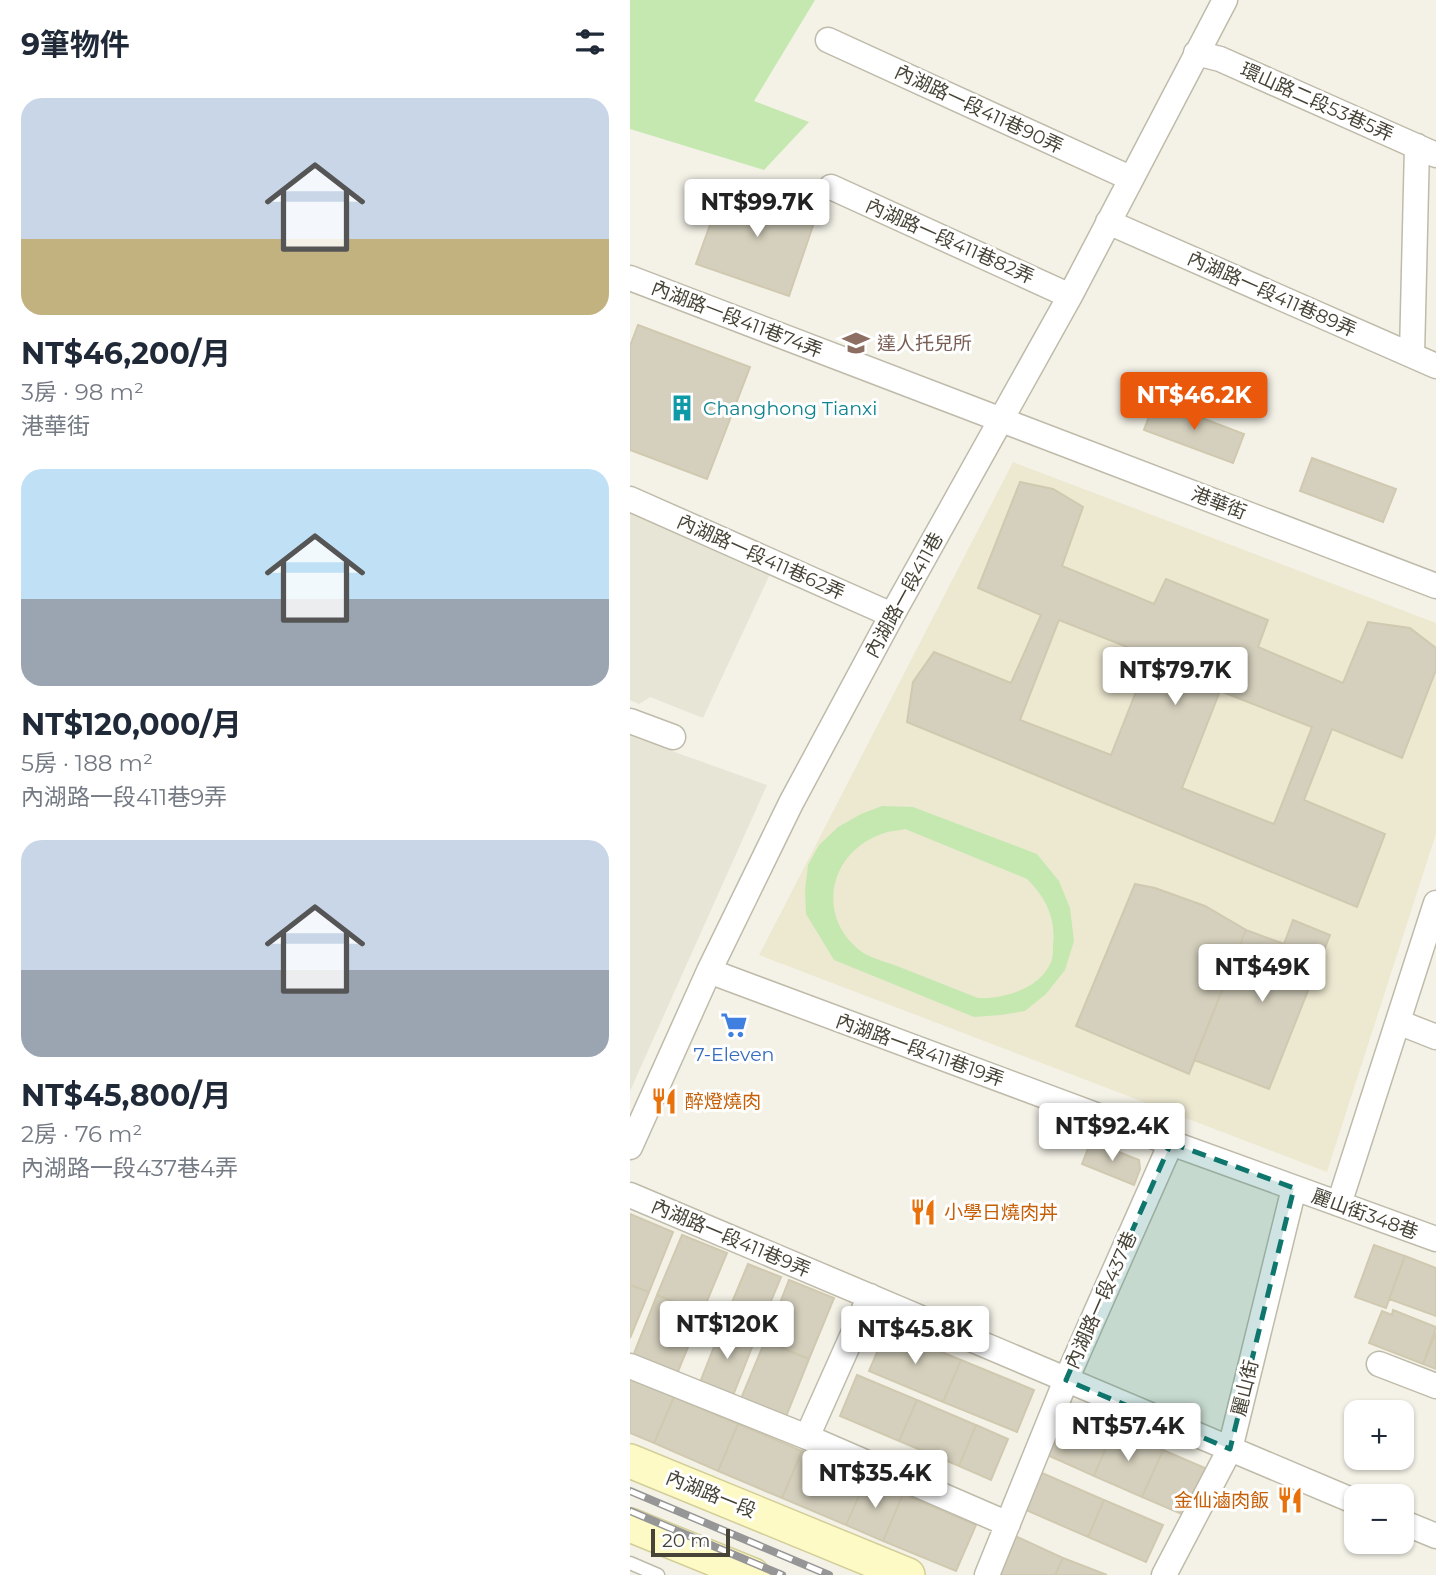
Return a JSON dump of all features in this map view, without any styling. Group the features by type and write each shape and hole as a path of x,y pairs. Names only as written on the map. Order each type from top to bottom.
{"main road":[{"name":"內湖路一段","path":"630,1461 908,1575"},
{"path":"630,1525 753,1575"}],"street":[{"name":"內湖路一段411巷","path":"630,1147 709,971 792,803 892,615 1070,296 1225,0"},
{"name":"內湖路一段411巷90弄","path":"828,40 1130,178"},
{"name":"環山路二段53巷5弄","path":"1196,53 1220,59 1427,150"},
{"path":"1412,355 1427,150"},
{"name":"內湖路一段411巷82弄","path":"831,187 1070,296"},
{"name":"內湖路一段411巷89弄","path":"1108,222 1436,366"},
{"name":"內湖路一段411巷74弄","path":"630,278 1001,420"},
{"name":"港華街","path":"1001,420 1436,586"},
{"name":"內湖路一段411巷62弄","path":"630,499 892,615"},
{"path":"630,721 673,737"},
{"path":"1339,1204 1436,904"},
{"name":"內湖路一段411巷19弄","path":"709,971 1294,1188"},
{"path":"1398,1022 1436,1037"},
{"name":"內湖路一段437巷","path":"987,1575 1066,1380 1171,1143"},
{"name":"麗山街348巷","path":"1294,1188 1436,1239"},
{"name":"麗山街","path":"1164,1575 1230,1449 1294,1188"},
{"name":"內湖路一段411巷9弄","path":"630,1195 1344,1498"},
{"path":"807,1437 870,1296"},
{"path":"1379,1364 1436,1386"},
{"path":"630,1366 807,1437 1008,1524"},
{"path":"1414,1527 1436,1536"}],"lane":[{"path":"630,1563 658,1575"}],"highlighted area":[{"path":"1171,1143 1294,1188 1230,1449 1066,1380"}],"shaded area":[{"path":"1013,462 1436,623 1436,834 1327,1172 759,955"},
{"path":"630,514 770,574 703,718 650,697 639,704 630,700"},
{"path":"630,736 767,785 630,1091"}],"green space":[{"path":"630,0 815,0 754,101 809,122 764,170 630,129"},
{"path":"882,806 913,807 1037,854 1059,881 1070,908 1074,941 1065,970 1046,994 1025,1011 974,1017 834,960 806,914 808,865 819,845 838,827","holes":["905,829 1027,879 1040,894 1051,918 1054,936 1052,958 1046,971 1030,986 998,997 978,998 862,952 847,938 838,922 834,905 834,888 848,857 862,844 879,835"]}],"building":[{"path":"725,183 817,214 789,296 696,264"},
{"name":"Changhong Tianxi","path":"638,325 750,367 707,479 630,450 630,346"},
{"path":"1155,400 1244,434 1233,463 1144,430"},
{"path":"1312,458 1396,489 1383,522 1300,491"},
{"path":"1020,482 1053,489 1083,507 1062,566 1154,604 1166,579 1268,620 1258,647 1343,683 1368,622 1410,628 1436,648 1436,670 1402,758 1332,729 1304,800 1385,834 1357,907 907,722 913,682 934,652 1011,683 1041,615 978,588","holes":["1059,620 1150,656 1111,755 1020,720","1220,691 1312,727 1274,824 1182,788"]},
{"path":"1135,884 1155,888 1205,906 1246,930 1189,1074 1076,1026"},
{"path":"1293,920 1330,935 1269,1089 1194,1060 1246,930 1284,944"},
{"path":"1091,1141 1139,1160 1140,1169 1134,1185 1082,1164"},
{"path":"630,1214 673,1232 649,1292 630,1285"},
{"path":"682,1235 727,1253 702,1313 657,1295"},
{"path":"1374,1245 1405,1256 1386,1308 1355,1297"},
{"path":"1405,1256 1436,1268 1436,1316 1389,1299"},
{"path":"748,1264 781,1277 756,1337 723,1324"},
{"path":"789,1280 834,1298 809,1359 765,1341"},
{"path":"630,1285 649,1292 630,1338"},
{"path":"657,1295 702,1313 677,1374 633,1356"},
{"path":"1393,1310 1436,1327 1423,1364 1369,1343 1382,1311 1392,1315"},
{"path":"723,1324 756,1337 732,1398 699,1385"},
{"path":"887,1329 961,1360 943,1402 869,1371"},
{"path":"1436,1332 1436,1369 1423,1364"},
{"path":"765,1341 809,1359 785,1419 740,1401"},
{"path":"961,1360 1034,1390 1017,1432 943,1402"},
{"path":"857,1375 917,1400 899,1441 840,1416"},
{"path":"630,1378 674,1397 654,1443 630,1433"},
{"path":"674,1397 738,1424 718,1471 654,1443"},
{"path":"917,1400 976,1425 959,1466 899,1441"},
{"path":"1065,1407 1114,1428 1094,1476 1045,1454"},
{"path":"738,1424 802,1451 782,1498 718,1471"},
{"path":"976,1425 1008,1439 991,1480 959,1466"},
{"path":"1114,1428 1163,1450 1142,1497 1094,1476"},
{"path":"1163,1450 1212,1471 1191,1518 1142,1497"},
{"path":"802,1451 867,1478 846,1525 782,1498"},
{"path":"1042,1473 1104,1500 1088,1537 1026,1510"},
{"path":"867,1478 903,1494 883,1541 846,1525"},
{"path":"903,1494 976,1525 956,1571 883,1541"},
{"path":"1104,1500 1163,1525 1146,1562 1088,1537"},
{"path":"1002,1530 1063,1558 1055,1575 982,1575"},
{"path":"1063,1558 1107,1575 1055,1575"}],"railway":[{"path":"630,1491 829,1575"},
{"path":"630,1511 782,1575"}],"place":[{"name":"達人托兒所","path":"856,343"},
{"name":"Changhong Tianxi","path":"682,408"},
{"name":"7-Eleven","path":"734,1025"},
{"name":"醉燈燒肉","path":"664,1101"},
{"name":"小學日燒肉丼","path":"923,1212"},
{"name":"金仙滷肉飯","path":"1290,1500"}]}
